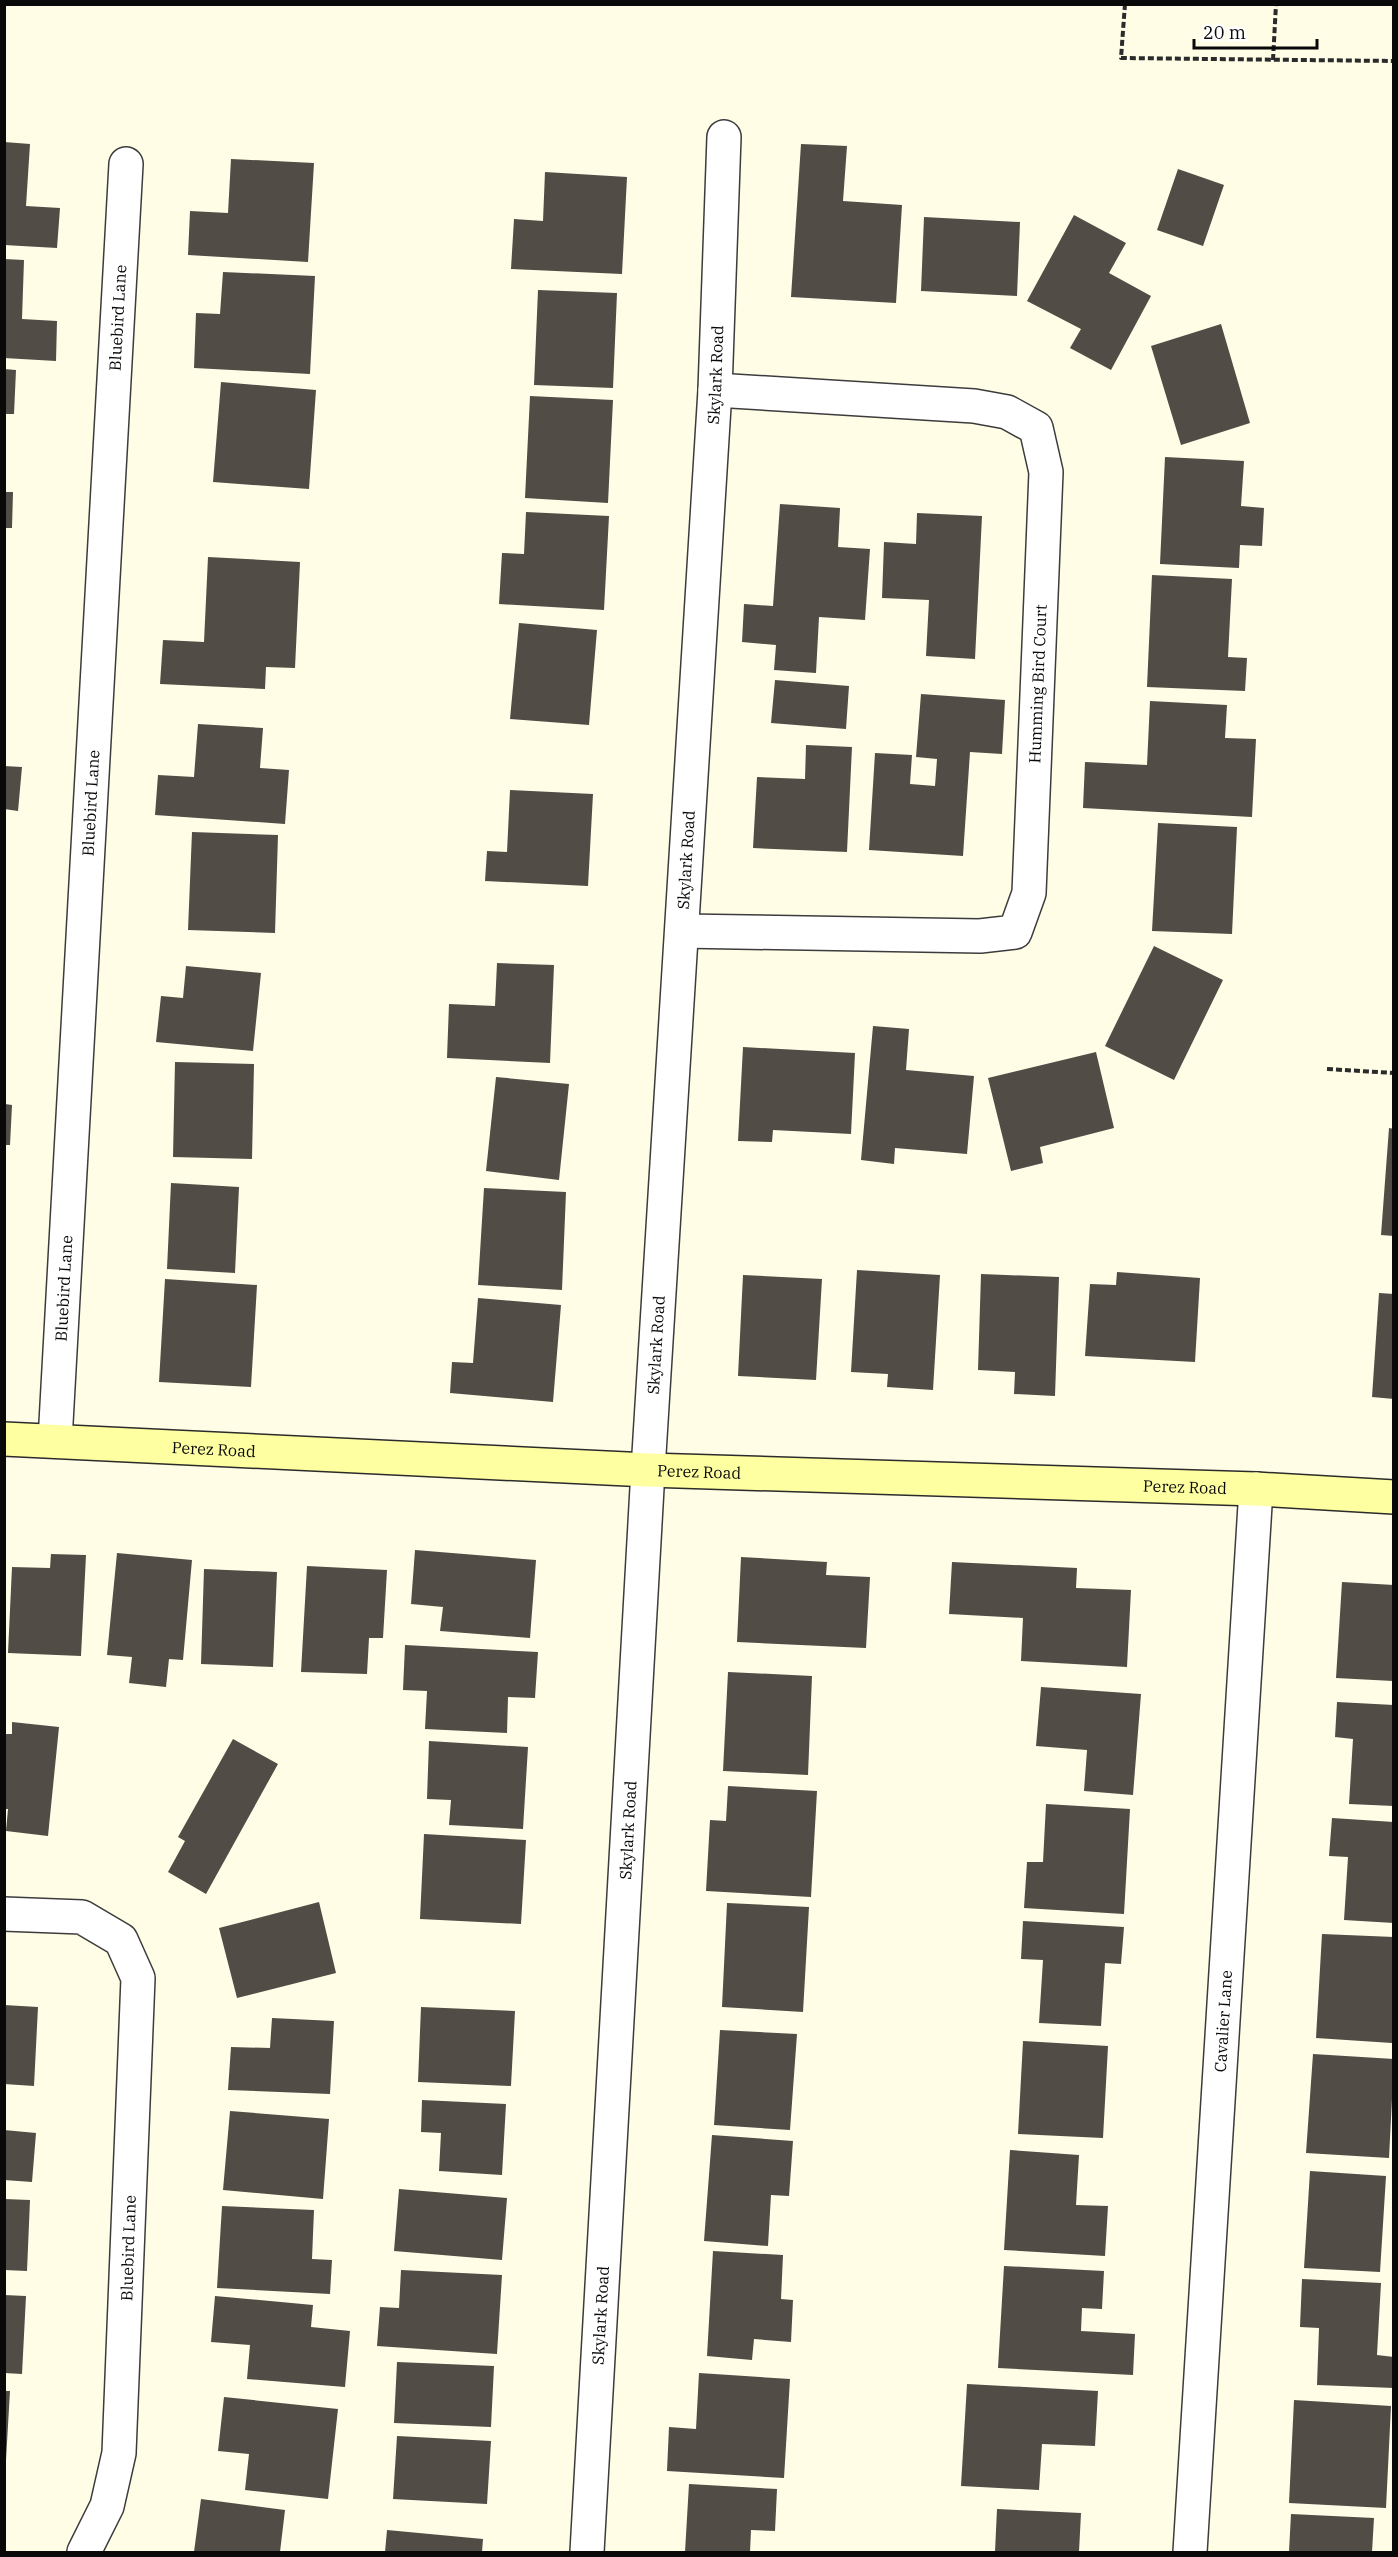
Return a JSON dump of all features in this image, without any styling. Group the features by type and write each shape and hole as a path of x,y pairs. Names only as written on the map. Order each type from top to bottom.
{"street":[{"name":"Skylark Road","path":"587,2553 648,1470 715,390 724,137"},
{"name":"Bluebird Lane","path":"55,1442 126,164"},
{"name":"Humming Bird Court","path":"682,931 980,936 1015,932 1029,893 1046,472 1036,428 1007,412 974,406 715,390"},
{"name":"Perez Road","path":"4,1439 648,1470 1256,1489 1394,1497"},
{"name":"Cavalier Lane","path":"1190,2553 1256,1489"},
{"name":"Bluebird Lane","path":"4,1914 82,1917 121,1940 138,1978 119,2453 107,2506 84,2553"}],"path":[{"path":"1125,4 1121,58 1394,61"},
{"path":"1273,60 1276,4"},
{"path":"1327,1069 1394,1073"}],"building":[{"path":"4,142 30,144 26,206 60,208 57,248 4,245"},
{"path":"801,144 847,146 843,201 902,205 896,303 791,297"},
{"path":"231,159 314,163 308,262 188,255 190,211 228,213"},
{"path":"1178,169 1224,185 1203,246 1157,230"},
{"path":"545,172 627,177 622,274 511,269 514,219 543,221"},
{"path":"1074,215 1126,243 1109,273 1151,296 1111,370 1070,348 1081,329 1027,301"},
{"path":"924,217 1020,222 1017,296 921,291"},
{"path":"4,259 24,260 22,319 57,321 56,361 4,358"},
{"path":"223,272 315,276 310,374 194,368 196,313 220,314"},
{"path":"538,290 617,293 613,388 534,385"},
{"path":"1221,324 1250,423 1181,445 1151,346"},
{"path":"4,369 16,370 14,414 4,414"},
{"path":"221,382 316,390 309,489 213,482"},
{"path":"530,396 613,400 608,503 525,498"},
{"path":"1165,457 1244,461 1241,506 1264,508 1262,546 1240,545 1239,568 1160,564"},
{"path":"4,492 13,492 12,528 4,528"},
{"path":"780,504 840,508 838,547 870,549 865,620 819,617 816,673 774,670 776,645 742,642 744,604 773,606"},
{"path":"526,512 609,516 604,610 499,604 502,553 524,554"},
{"path":"917,513 982,516 975,659 926,656 929,600 882,598 884,542 916,544"},
{"path":"208,557 300,562 295,668 266,667 265,689 160,684 163,640 204,642"},
{"path":"1152,575 1232,579 1228,657 1247,658 1245,691 1147,687"},
{"path":"519,623 597,630 589,725 510,719"},
{"path":"775,680 849,686 846,729 771,723"},
{"path":"921,694 1005,700 1002,754 970,752 963,856 869,850 875,753 912,755 910,784 935,786 937,759 916,757"},
{"path":"1150,701 1227,705 1225,738 1256,739 1252,817 1083,808 1085,762 1147,765"},
{"path":"198,724 263,728 260,768 289,770 285,824 155,815 158,775 194,777"},
{"path":"806,745 852,747 847,852 753,848 757,777 805,779"},
{"path":"4,766 22,767 18,811 4,809"},
{"path":"510,790 593,794 588,886 485,881 487,851 507,852"},
{"path":"1158,823 1237,827 1232,934 1152,931"},
{"path":"192,832 278,835 275,933 188,930"},
{"path":"1154,946 1223,980 1174,1080 1105,1046"},
{"path":"497,963 554,965 550,1063 447,1058 449,1004 495,1006"},
{"path":"186,966 261,973 253,1051 156,1042 161,996 183,998"},
{"path":"873,1026 909,1029 906,1070 974,1076 967,1154 895,1148 894,1164 861,1160"},
{"path":"743,1047 855,1053 851,1134 773,1130 772,1142 738,1141"},
{"path":"1096,1052 1114,1128 1040,1147 1043,1163 1011,1171 988,1078"},
{"path":"175,1062 254,1064 252,1159 173,1157"},
{"path":"496,1077 569,1084 559,1180 486,1171"},
{"path":"5,1104 12,1105 10,1145 5,1145"},
{"path":"1389,1128 1394,1129 1394,1236 1381,1235"},
{"path":"171,1183 239,1187 235,1273 167,1269"},
{"path":"484,1188 566,1192 562,1290 478,1285"},
{"path":"857,1270 940,1275 933,1390 887,1387 888,1374 851,1372"},
{"path":"1117,1272 1200,1278 1195,1362 1085,1356 1090,1284 1116,1285"},
{"path":"981,1274 1059,1277 1055,1396 1014,1394 1015,1372 978,1370"},
{"path":"743,1275 822,1279 816,1380 738,1376"},
{"path":"165,1279 257,1285 251,1387 159,1382"},
{"path":"1379,1293 1394,1294 1394,1399 1372,1397"},
{"path":"478,1298 561,1305 553,1402 450,1393 452,1362 473,1363"},
{"path":"415,1550 536,1560 530,1638 440,1631 443,1607 411,1604"},
{"path":"117,1553 192,1560 183,1660 169,1659 166,1687 129,1683 132,1657 107,1655"},
{"path":"51,1554 86,1555 81,1656 8,1653 12,1567 50,1568"},
{"path":"741,1557 827,1562 826,1575 870,1577 866,1648 737,1642"},
{"path":"952,1562 1077,1568 1076,1588 1131,1590 1127,1667 1021,1661 1023,1618 949,1614"},
{"path":"307,1566 387,1570 383,1638 369,1638 367,1674 301,1672"},
{"path":"204,1569 277,1572 273,1667 201,1664"},
{"path":"1342,1582 1394,1585 1393,1681 1336,1678"},
{"path":"405,1645 538,1652 535,1698 508,1697 507,1733 425,1729 427,1691 403,1690"},
{"path":"728,1672 812,1676 808,1775 723,1771"},
{"path":"1041,1687 1141,1694 1133,1795 1084,1791 1087,1750 1036,1746"},
{"path":"1337,1702 1394,1705 1394,1806 1349,1804 1353,1739 1335,1737"},
{"path":"12,1722 59,1727 48,1836 6,1831 8,1809 4,1809 4,1734 12,1734"},
{"path":"233,1739 278,1764 206,1894 168,1872 185,1841 178,1837"},
{"path":"429,1741 528,1747 523,1829 449,1825 451,1800 427,1799"},
{"path":"728,1786 817,1791 811,1897 706,1891 710,1820 726,1821"},
{"path":"1046,1804 1130,1809 1124,1914 1024,1908 1027,1862 1043,1862"},
{"path":"1332,1818 1394,1822 1394,1923 1344,1920 1348,1857 1329,1856"},
{"path":"424,1834 526,1840 521,1924 420,1919"},
{"path":"319,1902 336,1973 237,1998 219,1928"},
{"path":"727,1903 809,1907 803,2012 722,2007"},
{"path":"1023,1921 1124,1927 1121,1964 1105,1963 1101,2026 1039,2023 1043,1960 1021,1959"},
{"path":"1322,1934 1394,1937 1392,2043 1316,2038"},
{"path":"4,2005 38,2007 34,2086 4,2084"},
{"path":"421,2007 515,2011 511,2086 418,2082"},
{"path":"272,2018 334,2021 330,2094 228,2090 231,2047 270,2048"},
{"path":"720,2030 797,2034 790,2130 714,2125"},
{"path":"1023,2041 1108,2046 1103,2138 1018,2134"},
{"path":"1313,2054 1394,2059 1389,2158 1306,2153"},
{"path":"422,2100 506,2104 502,2175 439,2171 441,2133 421,2132"},
{"path":"230,2111 329,2119 323,2199 223,2190"},
{"path":"4,2130 36,2133 32,2182 4,2180"},
{"path":"712,2135 793,2141 789,2196 771,2195 768,2246 704,2241"},
{"path":"1010,2150 1079,2155 1076,2205 1108,2206 1105,2256 1004,2250"},
{"path":"1310,2171 1386,2176 1380,2272 1304,2268"},
{"path":"399,2189 507,2198 502,2260 394,2251"},
{"path":"4,2199 30,2200 27,2271 4,2270"},
{"path":"222,2206 314,2210 312,2259 332,2260 330,2294 217,2288"},
{"path":"713,2251 783,2255 781,2299 793,2300 791,2342 754,2339 752,2360 707,2356"},
{"path":"1004,2266 1104,2271 1102,2309 1082,2308 1081,2331 1135,2334 1133,2375 998,2368"},
{"path":"401,2270 502,2275 497,2354 377,2346 380,2307 399,2308"},
{"path":"1302,2279 1381,2283 1377,2355 1394,2357 1394,2388 1317,2385 1319,2328 1300,2327"},
{"path":"4,2295 26,2296 22,2374 4,2373"},
{"path":"215,2296 313,2305 311,2327 350,2331 345,2387 247,2379 250,2345 211,2342"},
{"path":"397,2362 494,2366 491,2427 394,2423"},
{"path":"699,2373 790,2379 784,2478 667,2471 669,2427 696,2429"},
{"path":"967,2384 1098,2391 1095,2446 1042,2444 1039,2490 961,2486"},
{"path":"4,2391 10,2391 6,2460 4,2460"},
{"path":"224,2397 338,2409 328,2499 245,2490 249,2454 218,2451"},
{"path":"1294,2400 1391,2406 1386,2508 1289,2503"},
{"path":"397,2436 491,2441 487,2504 393,2499"},
{"path":"689,2484 777,2489 775,2531 751,2530 750,2552 685,2552"},
{"path":"201,2499 285,2510 280,2552 194,2552"},
{"path":"997,2509 1081,2513 1079,2552 995,2552"},
{"path":"1291,2514 1374,2518 1372,2552 1289,2552"},
{"path":"387,2530 483,2539 482,2552 385,2552"}]}
